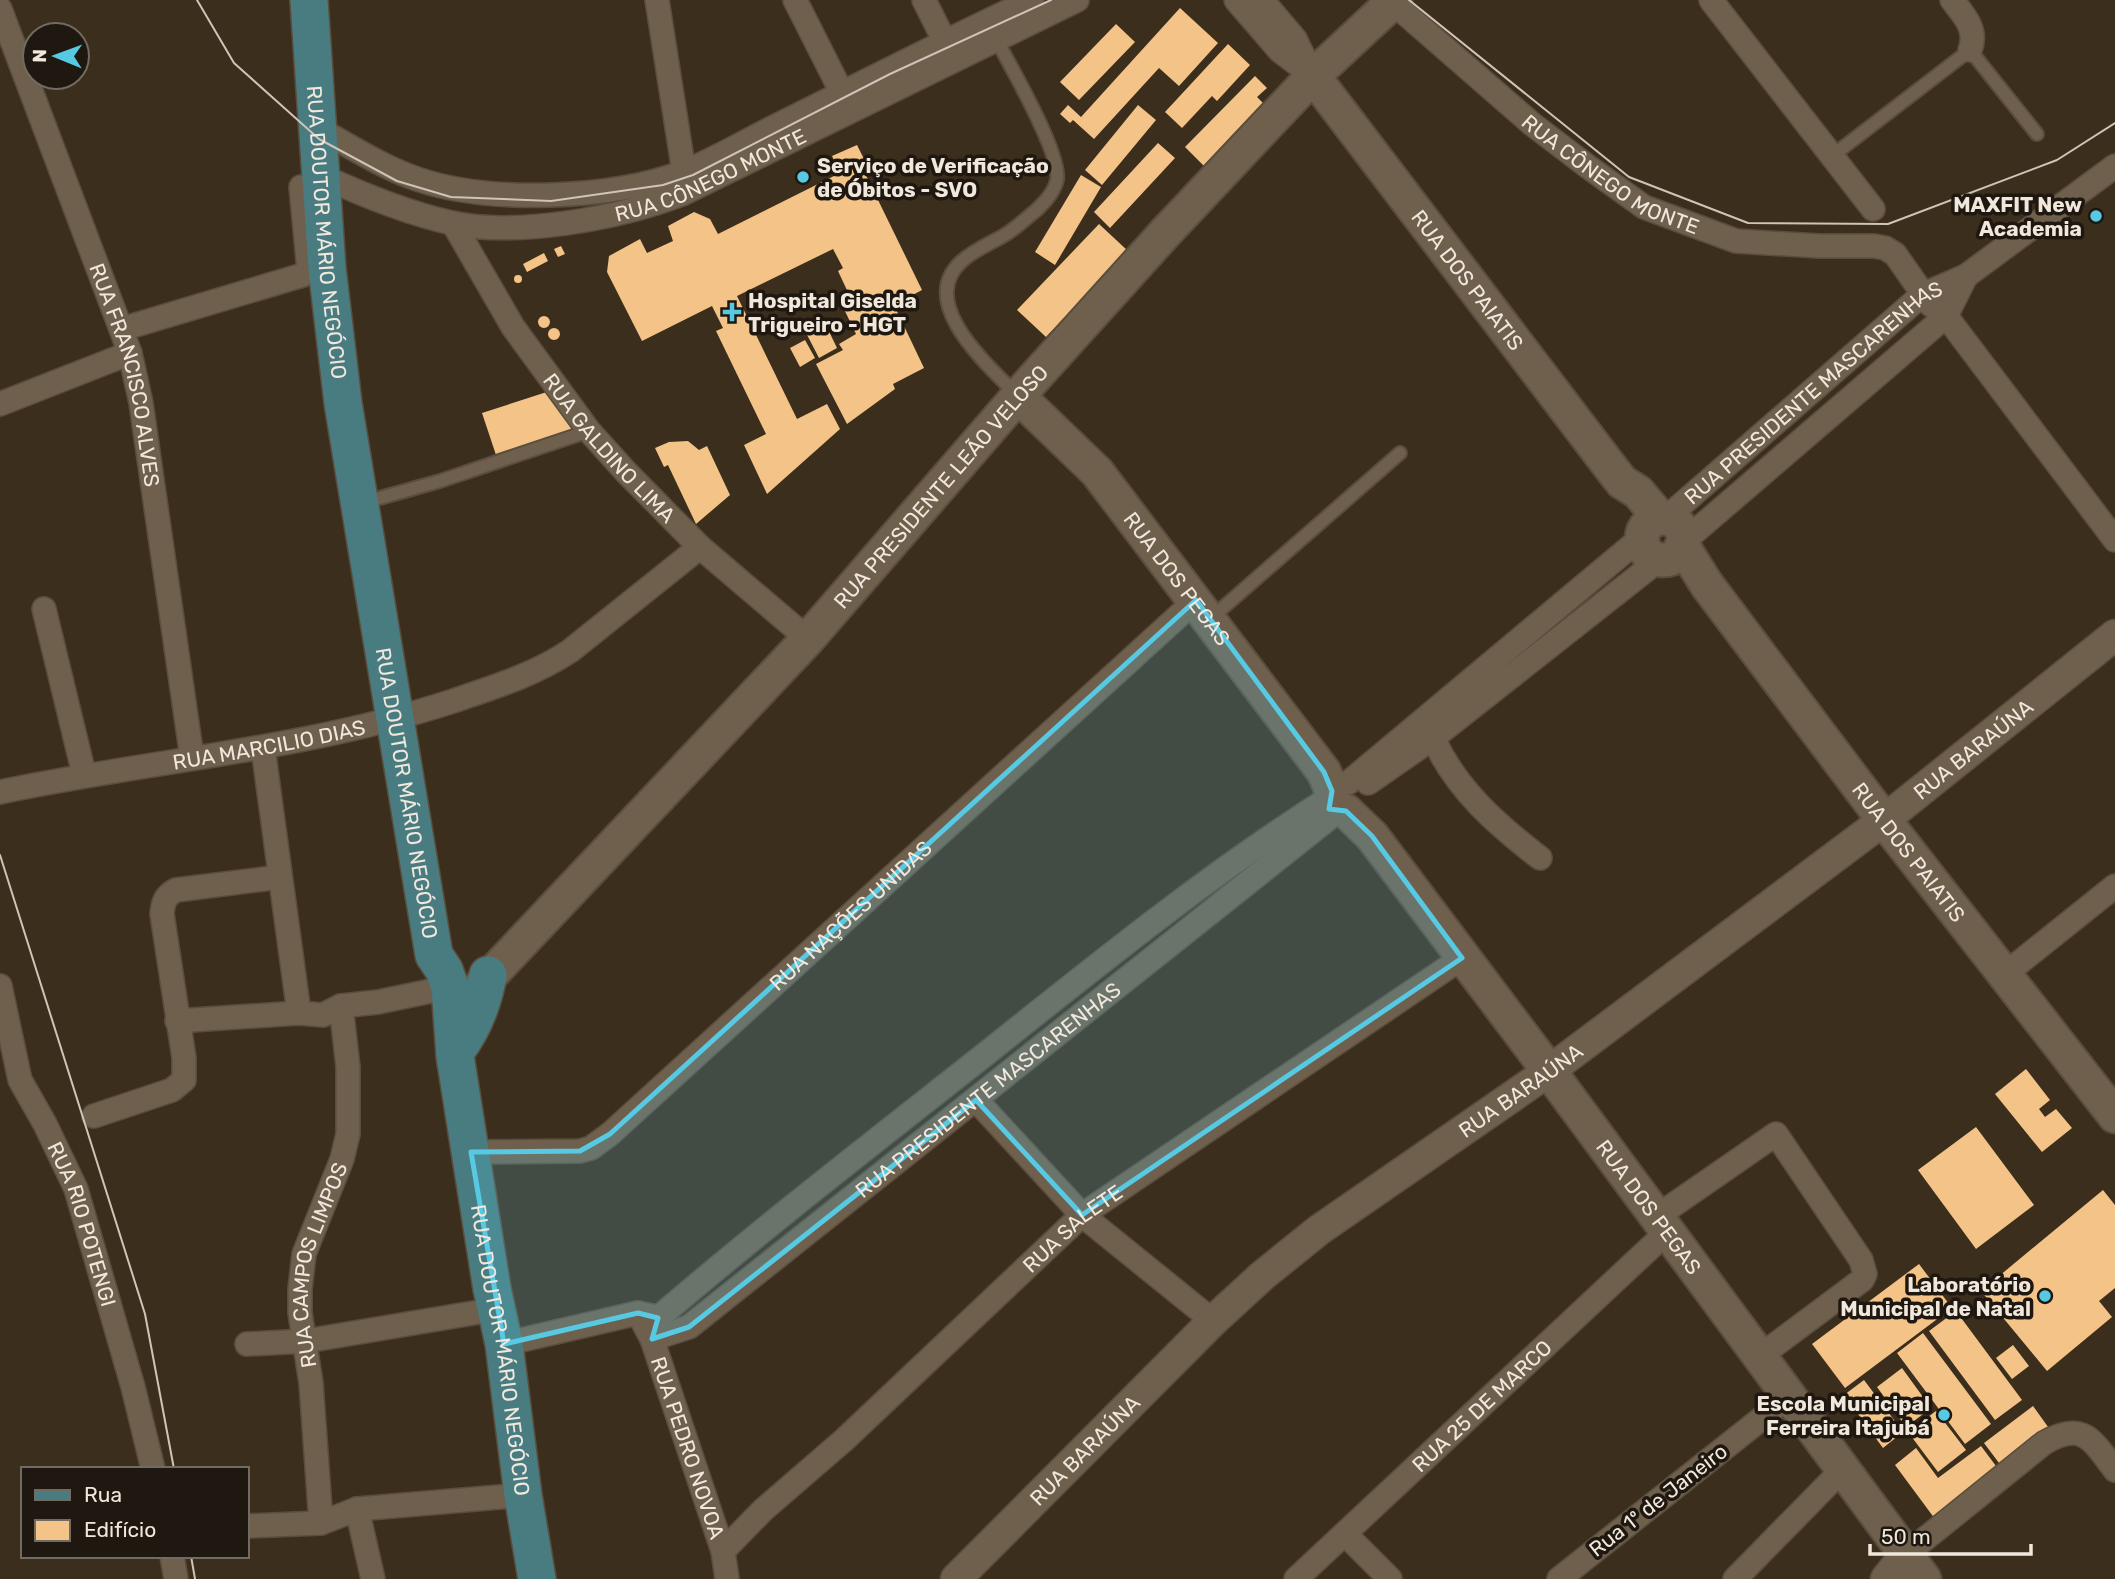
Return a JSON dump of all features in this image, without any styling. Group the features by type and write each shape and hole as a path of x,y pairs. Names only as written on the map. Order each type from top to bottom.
{"main road":[{"name":"RUA DOUTOR MÁRIO NEGÓCIO","path":"309,0 317,128 311,182 327,268 343,403 359,504 434,954 449,991 455,1052 492,1289 504,1344 523,1495 537,1579"},
{"name":"RUA PRESIDENTE LEÃO VELOSO","path":"449,991 488,975 808,639 1018,396 1166,232 1313,76 1393,1"},
{"name":"RUA DOS PAIATIS","path":"1313,76 1622,482 1638,492 1662,539 1707,584 1884,820 2115,1116"},
{"name":"RUA DOS PEGAS","path":"1018,396 1097,472 1203,609 1790,1396 1843,1469 1905,1571"},
{"path":"449,991 488,975"},
{"path":"455,1052 468,1035 485,997 488,975"}],"street":[{"path":"657,0 684,172"},
{"path":"795,0 842,93"},
{"path":"924,0 944,40"},
{"name":"RUA CÔNEGO MONTE","path":"317,128 372,159 415,179 469,191 556,195 615,188 684,172 944,40 1032,0"},
{"name":"RUA CÔNEGO MONTE","path":"311,182 361,194 453,223 503,228 558,223 633,211 662,202 838,120 1077,0"},
{"name":"RUA DOS PAIATIS","path":"1236,0 1280,51 1313,76"},
{"name":"RUA DOS PAIATIS","path":"1262,0 1295,39 1313,76"},
{"path":"1711,0 1873,209"},
{"path":"1952,0 1967,18 1971,28 1973,43 1970,50"},
{"name":"RUA CÔNEGO MONTE","path":"1393,1 1532,124 1644,207 1736,241 1885,248 1895,254 1922,295"},
{"name":"RUA FRANCISCO ALVES","path":"0,9 130,353 141,403 192,758"},
{"name":"RUA PRESIDENTE MASCARENHAS","path":"649,1323 750,1239 1112,953 1285,826 1433,738 1662,539 1922,295 1966,276 2115,166"},
{"path":"122,329 309,271 311,182"},
{"name":"RUA GALDINO LIMA","path":"453,223 513,327 589,431 700,547 808,639"},
{"name":"RUA PRESIDENTE MASCARENHAS","path":"504,1344 649,1323 689,1327 976,1100 1342,794 1946,316 1966,276"},
{"path":"1922,295 1946,316 2115,540"},
{"path":"0,404 130,353"},
{"name":"RUA MARCILIO DIAS","path":"0,792 84,774 263,748 395,720 502,684 552,663 570,651 700,547"},
{"path":"44,609 84,774"},
{"name":"RUA NAÇÕES UNIDAS","path":"471,1152 580,1151 591,1148 610,1134 1203,609"},
{"name":"RUA BARAÚNA","path":"956,1579 1213,1321 1262,1276 1319,1230 1549,1071 1884,820 2115,635"},
{"path":"1433,738 1443,761 1478,805 1540,858"},
{"path":"263,748 299,1013"},
{"path":"94,1116 172,1090 184,1080 186,1072 162,914 163,902 168,894 176,890 280,877"},
{"path":"2005,974 2115,886"},
{"name":"RUA SALETE","path":"723,1551 763,1510 844,1440 1082,1215 1462,958"},
{"name":"RUA RIO POTENGI","path":"0,986 20,1080 45,1124 76,1189 134,1387 153,1467"},
{"path":"177,1021 299,1013 323,1015 341,1006 449,991"},
{"name":"RUA CAMPOS LIMPOS","path":"321,1523 306,1341 300,1313 300,1289 304,1254 342,1159 348,1134 348,1067 341,1006"},
{"path":"976,1100 1082,1215 1213,1321"},
{"name":"RUA 25 DE MARCO","path":"1296,1579 1662,1225 1776,1134 1861,1260 1865,1274 1862,1280 1760,1356"},
{"path":"247,1344 306,1341 497,1309"},
{"name":"RUA PEDRO NOVOA","path":"649,1323 723,1551 727,1579"},
{"name":"Rua 1º de Janeiro","path":"1559,1579 1790,1396"},
{"path":"1905,1571 2044,1443 2059,1434 2084,1434 2115,1470"},
{"path":"1735,1579 1843,1469"},
{"path":"248,1526 321,1523 357,1509 523,1495"},
{"path":"357,1509 373,1579"},
{"path":"1345,1534 1390,1579"},
{"path":"172,1558 176,1579"}],"lane":[{"path":"996,39 1055,155 1057,180 1041,207 1006,235 958,263 946,289 947,305 960,330 1018,396"},
{"path":"1832,156 1970,50 2037,134"},
{"path":"359,504 440,481 589,431"},
{"path":"1203,609 1400,453"}],"highlighted area":[{"path":"1196,600 1324,772 1332,791 1329,809 1346,811 1372,836 1462,958 1082,1215 976,1100 689,1327 652,1339 658,1318 638,1313 504,1344 471,1152 580,1151 610,1134"}],"building":[{"path":"1180,8 1218,43 1179,86 1159,68 1094,139 1073,120 1070,123 1060,114 1068,105 1081,117"},
{"path":"1116,24 1135,42 1079,100 1060,82"},
{"path":"1228,44 1250,65 1217,101 1212,96 1182,128 1165,112"},
{"path":"1255,76 1267,88 1257,97 1265,105 1205,167 1185,147"},
{"path":"1138,105 1156,120 1102,185 1085,170"},
{"path":"1158,143 1175,158 1110,228 1094,212"},
{"path":"857,145 865,161 860,163 922,290 894,305 924,368 893,384 895,389 847,424 816,364 843,350 839,344 856,334 843,307 853,303 838,271 843,268 833,249 737,296 797,419 827,404 840,429 767,494 744,445 766,434 716,331 723,328 712,306 642,341 607,272 609,256 640,239 647,253 673,241 668,226 694,212 710,219 718,234 840,173 832,156"},
{"path":"1081,175 1101,187 1055,265 1035,252"},
{"path":"1099,224 1128,251 1046,337 1017,310"},
{"path":"561,246 565,254 558,257 554,249"},
{"path":"544,253 548,261 527,272 523,264"},
{"path":"518,275 522,279 518,283 514,279"},
{"path":"544,316 550,322 544,328 538,322"},
{"path":"822,317 837,348 819,358 803,327"},
{"path":"554,328 560,334 554,340 548,334"},
{"path":"805,340 815,358 800,367 790,348"},
{"path":"556,389 581,427 496,455 482,413"},
{"path":"688,441 699,450 707,446 730,495 696,524 668,465 664,467 655,448 669,442"},
{"path":"2026,1069 2050,1100 2039,1109 2045,1117 2056,1109 2072,1128 2042,1152 1995,1094"},
{"path":"1976,1127 2034,1205 1976,1249 1918,1170"},
{"name":"Laboratório Municipal de Natal","path":"2103,1190 2115,1205 2115,1288 2099,1301 2112,1317 2047,1371 1981,1291"},
{"path":"1919,1264 1952,1308 1845,1388 1812,1344"},
{"path":"1956,1311 2022,1400 1995,1420 1929,1331"},
{"path":"1923,1333 1991,1424 1965,1444 1897,1353"},
{"path":"2013,1345 2029,1366 2012,1379 1996,1358"},
{"path":"1902,1368 1931,1408 1906,1427 1877,1387"},
{"path":"1864,1380 1903,1432 1883,1448 1844,1395"},
{"path":"2033,1406 2051,1431 2002,1467 1984,1443"},
{"path":"1936,1411 1966,1450 1938,1472 1908,1432"},
{"path":"1981,1446 1999,1470 1935,1519 1895,1465 1916,1448 1938,1478"}],"tram line":[{"path":"197,0 234,63 319,139 397,181 451,197 551,201 663,185 693,175 890,74 1051,0"},
{"path":"1409,0 1629,177 1748,223 1888,224 2057,160 2115,123"},
{"path":"0,855 145,1314 174,1467"},
{"path":"191,1558 195,1579"}],"place":[{"name":"Serviço de Verificação de Óbitos - SVO","path":"803,177"},
{"name":"MAXFIT New Academia","path":"2096,216"},
{"name":"Hospital Giselda Trigueiro - HGT","path":"732,312"},
{"name":"Laboratório Municipal de Natal","path":"2045,1296"},
{"name":"Escola Municipal Ferreira Itajubá","path":"1944,1415"}]}
